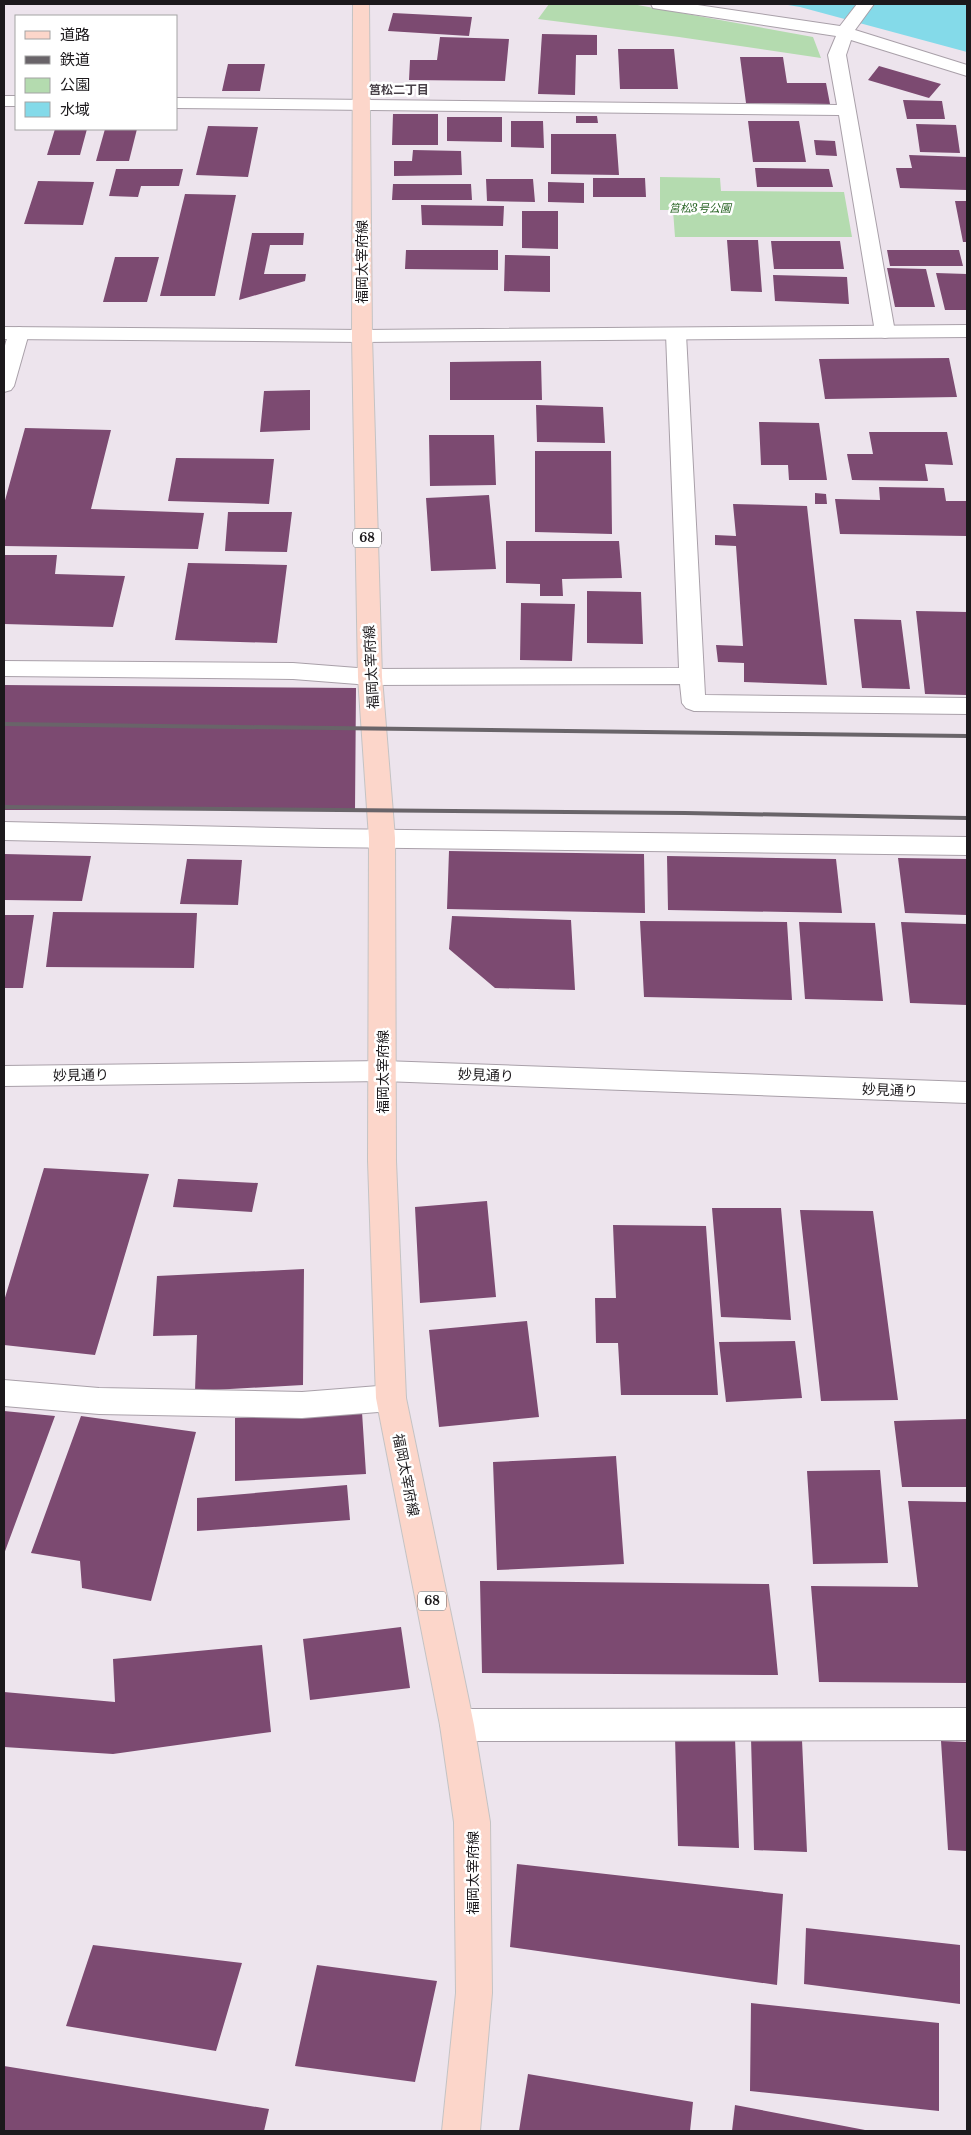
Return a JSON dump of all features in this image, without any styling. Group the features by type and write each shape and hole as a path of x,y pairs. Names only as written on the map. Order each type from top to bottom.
{"main road":[{"name":"福岡太宰府線","path":"361,4 362,336 370,677 382,838 382,1161 391,1398 457,1725 472,1831 474,1993 461,2131"}],"street":[{"path":"660,4 846,30 967,70"},
{"path":"866,4 846,30 837,55 885,332"},
{"path":"178,103 847,110"},
{"path":"4,386 11,333 362,336 967,331"},
{"path":"676,334 691,676 694,704 967,706"},
{"path":"4,669 293,671 370,677 691,676"},
{"path":"4,832 967,846"},
{"name":"妙見通り","path":"4,1076 383,1071 967,1093"},
{"path":"4,1393 99,1401 292,1405 391,1398"},
{"path":"457,1725 967,1724"}],"green space":[{"path":"549,4 632,4 813,37 821,58 538,19"},
{"name":"筥松3号公園","path":"660,177 720,178 721,191 844,192 852,237 675,237 673,210 660,210"}],"water":[{"path":"782,4 967,4 967,52 800,7"}],"building":[{"path":"393,13 472,17 469,36 388,31"},
{"path":"542,34 597,35 597,55 576,55 575,95 538,94"},
{"path":"440,37 509,39 505,81 409,80 410,60 437,60"},
{"path":"618,49 674,49 678,89 620,89"},
{"path":"740,57 783,57 787,83 826,83 830,104 746,103"},
{"path":"228,64 265,64 260,91 222,91"},
{"path":"879,66 941,84 929,98 868,80"},
{"path":"903,100 942,101 945,119 907,119"},
{"path":"393,114 438,114 438,145 392,145"},
{"path":"576,116 597,116 598,123 576,123"},
{"path":"447,117 502,117 502,142 447,141"},
{"path":"511,121 543,121 544,148 511,147"},
{"path":"748,121 799,121 806,162 753,162"},
{"path":"916,124 956,125 960,153 920,152"},
{"path":"208,126 258,127 248,177 196,175"},
{"path":"55,130 87,130 80,155 47,155"},
{"path":"105,130 137,130 129,161 96,161"},
{"path":"551,134 616,134 619,175 551,174"},
{"path":"814,140 835,141 837,156 816,155"},
{"path":"413,150 461,151 462,175 394,176 394,161 412,161"},
{"path":"909,155 967,157 967,190 900,188 896,168 912,168"},
{"path":"755,168 829,169 833,187 757,187"},
{"path":"116,169 183,169 179,186 141,186 138,197 109,196"},
{"path":"593,178 645,178 646,197 593,197"},
{"path":"486,179 533,179 535,202 487,201"},
{"path":"38,181 94,182 83,225 24,224"},
{"path":"548,182 584,183 584,203 548,202"},
{"path":"393,184 471,184 472,200 392,200"},
{"path":"185,194 236,195 215,296 160,296"},
{"path":"955,201 967,201 967,242 963,242"},
{"path":"421,205 504,206 503,226 422,225"},
{"path":"522,211 558,211 558,249 522,248"},
{"path":"252,233 304,233 303,245 270,245 264,274 306,274 305,281 239,300"},
{"path":"727,240 758,240 762,292 731,291"},
{"path":"771,241 840,241 844,269 774,269"},
{"path":"406,250 498,250 498,270 405,269"},
{"path":"887,250 959,250 963,266 890,266"},
{"path":"505,255 550,256 550,292 504,291"},
{"path":"115,257 159,257 147,302 103,302"},
{"path":"887,268 926,269 935,307 895,307"},
{"path":"936,273 967,274 967,310 945,310"},
{"path":"773,275 847,277 849,304 775,301"},
{"path":"949,358 957,397 825,399 819,359"},
{"path":"541,361 542,400 450,400 450,362"},
{"path":"310,390 310,430 260,432 264,391"},
{"path":"536,405 603,407 605,443 537,442"},
{"path":"759,422 819,423 827,480 789,480 788,465 761,465"},
{"path":"25,428 111,430 91,509 204,513 198,549 4,546 4,504"},
{"path":"869,432 947,432 953,465 925,464 928,481 852,480 847,454 873,454"},
{"path":"429,435 494,435 496,485 430,486"},
{"path":"535,451 611,451 612,534 535,532"},
{"path":"176,458 274,459 269,504 168,501"},
{"path":"879,487 944,488 946,501 966,501 967,536 840,534 835,499 880,500"},
{"path":"815,493 826,494 827,504 815,504"},
{"path":"489,495 496,569 431,571 426,498"},
{"path":"733,504 807,506 827,685 744,682 744,663 718,662 716,645 743,646 736,546 715,545 715,535 736,536"},
{"path":"228,512 292,512 287,552 225,551"},
{"path":"506,541 619,541 622,578 562,579 563,596 540,596 540,584 506,583"},
{"path":"4,555 57,555 55,574 125,576 113,627 4,624"},
{"path":"188,563 287,565 277,643 175,640"},
{"path":"587,591 641,592 643,644 587,643"},
{"path":"521,603 575,604 572,661 520,660"},
{"path":"916,611 967,612 967,695 925,694"},
{"path":"854,619 901,620 910,689 862,688"},
{"path":"4,685 356,688 355,810 4,810"},
{"path":"449,851 644,854 645,913 447,909"},
{"path":"4,854 91,856 82,901 4,900"},
{"path":"667,856 836,859 842,913 668,910"},
{"path":"898,858 967,859 967,915 905,913"},
{"path":"187,859 242,860 238,905 180,904"},
{"path":"53,912 197,913 194,968 46,967"},
{"path":"4,915 34,915 23,988 4,988"},
{"path":"452,916 571,920 575,990 495,988 449,949"},
{"path":"640,921 787,922 792,1000 644,997"},
{"path":"799,922 875,923 883,1001 805,999"},
{"path":"901,922 967,924 967,1005 910,1003"},
{"path":"44,1168 149,1174 95,1355 4,1345 4,1301"},
{"path":"178,1179 258,1183 252,1212 173,1207"},
{"path":"487,1201 496,1297 420,1303 415,1207"},
{"path":"712,1208 781,1208 791,1320 721,1317"},
{"path":"800,1210 873,1211 898,1400 821,1401"},
{"path":"613,1225 706,1226 718,1395 621,1395 618,1343 596,1343 595,1298 616,1298"},
{"path":"304,1269 303,1385 195,1391 197,1335 153,1336 157,1276"},
{"path":"527,1321 539,1417 439,1427 429,1330"},
{"path":"795,1341 802,1398 726,1402 719,1342"},
{"path":"4,1411 55,1416 4,1554"},
{"path":"362,1412 366,1474 235,1481 235,1418"},
{"path":"81,1416 196,1432 151,1601 82,1588 80,1561 31,1553"},
{"path":"967,1419 967,1487 902,1487 894,1421"},
{"path":"616,1456 624,1564 497,1570 493,1462"},
{"path":"880,1470 888,1563 813,1564 807,1471"},
{"path":"347,1485 350,1520 197,1531 197,1498"},
{"path":"908,1501 967,1502 967,1683 819,1682 811,1586 918,1587"},
{"path":"480,1581 769,1584 778,1675 482,1673"},
{"path":"401,1627 410,1688 310,1700 303,1639"},
{"path":"262,1645 271,1732 113,1754 4,1747 4,1692 115,1702 113,1659"},
{"path":"675,1737 735,1738 739,1848 678,1846"},
{"path":"751,1738 802,1740 807,1852 754,1850"},
{"path":"941,1741 967,1742 967,1851 948,1850"},
{"path":"517,1864 783,1894 777,1985 510,1947"},
{"path":"806,1928 960,1945 960,2004 804,1984"},
{"path":"93,1945 242,1963 216,2051 66,2026"},
{"path":"317,1965 437,1981 415,2082 295,2066"},
{"path":"751,2003 939,2023 939,2111 750,2091"},
{"path":"4,2066 269,2109 264,2131 4,2131"},
{"path":"528,2074 693,2102 690,2131 519,2131"},
{"path":"735,2105 865,2130 865,2131 732,2131"}],"railway":[{"path":"4,724 967,736"},
{"path":"4,807 685,813 967,818"}],"district":[{"name":"筥松二丁目","path":"399,90"}]}
